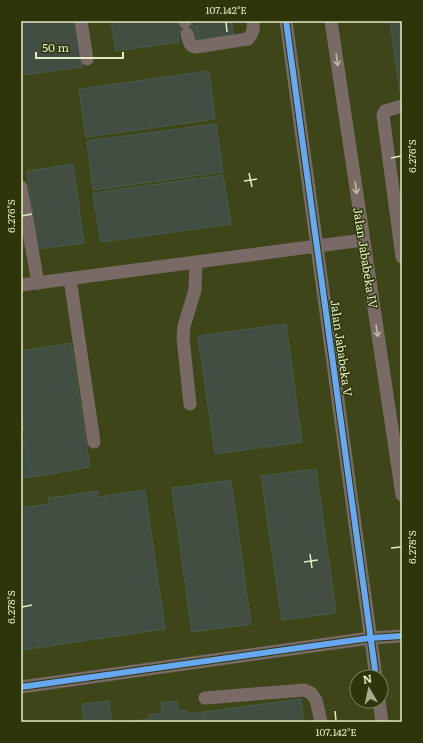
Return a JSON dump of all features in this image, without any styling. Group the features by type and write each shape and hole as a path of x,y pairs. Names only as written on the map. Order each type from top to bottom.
{"street":[{"path":"82,21 88,59"},
{"path":"186,26 190,45 196,48 248,39 253,34 253,21"},
{"name":"Jalan Jababeka V","path":"286,21 375,669"},
{"name":"Jalan Jababeka IV","path":"331,21 402,495"},
{"path":"402,106 385,111 383,116 402,257"},
{"path":"21,187 38,283"},
{"path":"21,285 363,240"},
{"path":"190,404 183,338 184,326 195,290 196,262"},
{"path":"70,279 94,442"},
{"path":"21,687 370,638 402,636"},
{"path":"205,698 304,690 311,693 316,700 321,722"},
{"path":"380,709 382,722"}],"shaded area":[{"path":"21,21 402,21 402,722 21,722"}],"building":[{"path":"21,21 76,21 82,67 21,75"},
{"path":"111,21 184,21 197,27 199,40 182,32 178,32 179,42 116,51"},
{"path":"196,21 231,21 234,35 199,40"},
{"path":"390,21 402,21 402,92 400,92"},
{"path":"209,71 215,119 86,137 79,89"},
{"path":"216,124 223,172 93,190 87,141"},
{"path":"73,164 84,243 38,249 27,171"},
{"path":"223,175 231,224 101,242 93,193"},
{"path":"21,222 27,246 21,247"},
{"path":"286,324 302,442 215,454 198,336"},
{"path":"71,343 90,467 31,477 21,411 21,351"},
{"path":"21,441 26,441 31,477 21,478"},
{"path":"316,469 336,613 282,620 261,476"},
{"path":"231,480 251,624 192,632 172,488"},
{"path":"145,490 165,629 21,650 21,508 49,504 48,498 98,491 99,497"},
{"path":"301,699 304,722 204,722 203,712"},
{"path":"109,701 112,722 84,722 82,704"},
{"path":"177,701 179,711 187,710 188,714 203,712 204,722 150,722 149,715 162,713 161,703"},
{"path":"149,719 150,722 127,722"}],"cycle path":[{"path":"286,21 375,669"},
{"path":"21,687 370,638 402,636"}]}
